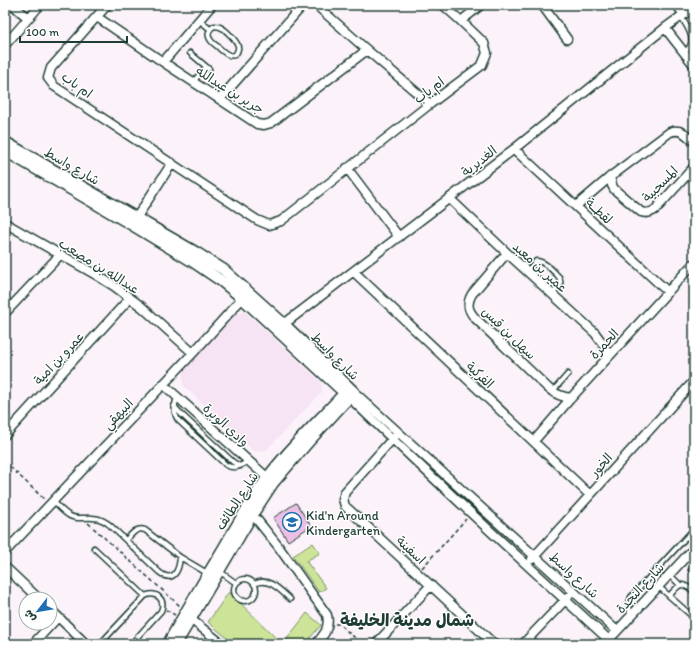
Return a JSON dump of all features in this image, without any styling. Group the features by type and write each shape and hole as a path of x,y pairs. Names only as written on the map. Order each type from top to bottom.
{"street":[{"path":"13,5 28,18"},
{"name":"ام باب","path":"107,5 51,68 48,78 54,86 257,220 269,225 281,221 482,64 487,53 484,43 443,5"},
{"path":"163,62 212,5"},
{"path":"220,99 303,5"},
{"path":"316,5 430,104"},
{"path":"461,21 482,5"},
{"path":"542,5 567,39"},
{"path":"677,5 682,16"},
{"path":"5,45 28,18 35,7"},
{"name":"الغديرية","path":"281,328 450,199 665,28 694,7"},
{"name":"جرير بن عبدالله","path":"97,17 257,124 264,125 271,122 367,50"},
{"path":"665,28 694,65"},
{"path":"576,206 610,177 670,132 677,130 684,132 694,142"},
{"name":"شارع واسط","path":"5,142 134,222 220,280 245,295 349,393 392,440 565,600 607,642"},
{"name":"لقطــة","path":"514,149 668,292"},
{"name":"شارع واسط","path":"5,151 134,222"},
{"path":"134,222 172,164"},
{"name":"المسحبية","path":"610,177 614,189 641,212 649,213 656,209 694,167"},
{"path":"347,168 399,237"},
{"name":"عمير بن معبد","path":"450,199 595,333 609,356"},
{"name":"عبدالله بن مصعب","path":"5,223 98,276 130,298 193,353"},
{"name":"سهل بن قيس","path":"507,253 472,294 468,302 470,311 481,324 553,391 561,396 571,398"},
{"path":"5,313 60,255"},
{"name":"الحمرة","path":"534,441 571,398 694,264"},
{"name":"الفركية","path":"354,272 590,495"},
{"name":"البيهقي","path":"5,552 193,353 245,295"},
{"name":"عمرو بن امية","path":"5,435 130,298"},
{"name":"الخور","path":"526,565 694,381"},
{"name":"وادي الوبرة","path":"163,384 270,481"},
{"name":"شارع واسط","path":"349,393 398,433 616,631"},
{"name":"شارع الطائف","path":"176,644 186,616 208,573 270,481 284,469 349,393"},
{"name":"اسفينة","path":"398,433 345,492 342,499 345,506 494,644"},
{"path":"248,514 258,521 278,546 324,611 328,619 328,624 326,632 316,644"},
{"name":"شارع الطائف","path":"168,644 219,570 248,514"},
{"name":"شارع النجدة","path":"607,642 694,548"},
{"path":"5,567 30,591"},
{"path":"377,644 430,585"},
{"path":"523,644 573,592"},
{"path":"186,616 222,644"},
{"path":"58,617 86,644"},
{"path":"33,644 45,631"}],"lane":[{"path":"682,16 693,36 690,48 683,52"},
{"path":"199,20 210,29"},
{"path":"214,26 222,27 236,41 239,45 235,54 230,56 225,54 211,40 209,37 210,29 214,26"},
{"path":"190,54 207,68 194,82"},
{"path":"527,271 536,261 544,263 560,280 559,287 552,294"},
{"path":"553,391 568,374"},
{"path":"178,397 174,406 174,413 178,420 226,465 233,468 248,461"},
{"path":"174,406 233,462 240,466"},
{"path":"52,503 76,518 94,518 102,520 113,528 159,572 166,576 174,575 178,569 180,557"},
{"path":"126,540 137,530 143,529 180,557 208,573"},
{"path":"630,616 629,602 631,597 694,529"},
{"path":"94,548 145,596"},
{"path":"219,570 236,583"},
{"path":"669,574 680,585 688,586 694,592"},
{"path":"243,579 251,581 255,588 254,596 246,601 238,599 234,592 236,583 243,579"},
{"path":"254,584 260,581 271,583 290,599"},
{"path":"669,596 680,585"},
{"path":"658,586 694,618"},
{"path":"100,644 145,596 148,594 157,595 162,603 161,611 132,644"}],"path":[{"path":"5,462 52,503"},
{"path":"417,573 472,514"},
{"path":"82,518 186,616"},
{"path":"162,608 186,616"},
{"path":"328,624 340,624 362,644"}],"shaded area":[{"path":"245,312 321,382 322,392 266,450 254,451 183,385 183,372 235,314"}],"green space":[{"path":"313,543 320,553 306,561 326,588 319,592 293,556"},
{"path":"229,592 282,644 234,644 208,622"},
{"path":"307,613 321,625 305,644 283,644"}],"building":[{"name":"Kid'n Around Kindergarten","path":"296,503 311,526 288,541 273,518"}],"place":[{"name":"Kid'n Around Kindergarten","path":"292,522"}],"district":[{"name":"شمال مدينة الخليفة","path":"407,620"}]}
